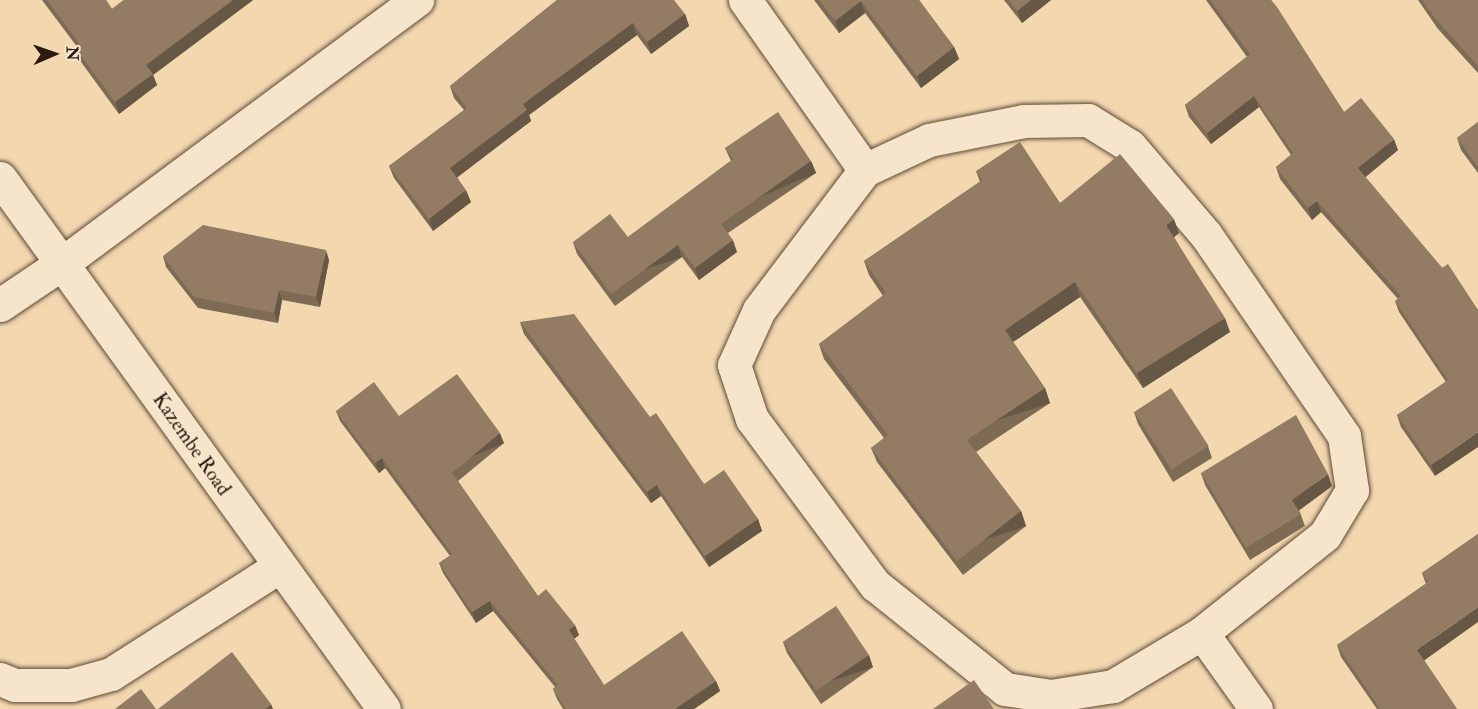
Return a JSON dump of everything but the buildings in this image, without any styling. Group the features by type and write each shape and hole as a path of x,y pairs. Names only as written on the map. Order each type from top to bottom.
{"street":[{"path":"0,305 64,262 417,0"},
{"path":"745,0 865,170"},
{"path":"1088,120 1130,146 1206,236 1344,436 1352,489 1325,535 1202,633 1113,686 1051,696 1005,689 875,585 752,419 734,365 759,310 865,170 929,140 1024,121 1088,120"},
{"name":"Kazembe Road","path":"0,178 64,262 278,567 384,709"},
{"path":"0,679 15,685 70,685 111,674 278,567"},
{"path":"1202,633 1256,709"}]}
